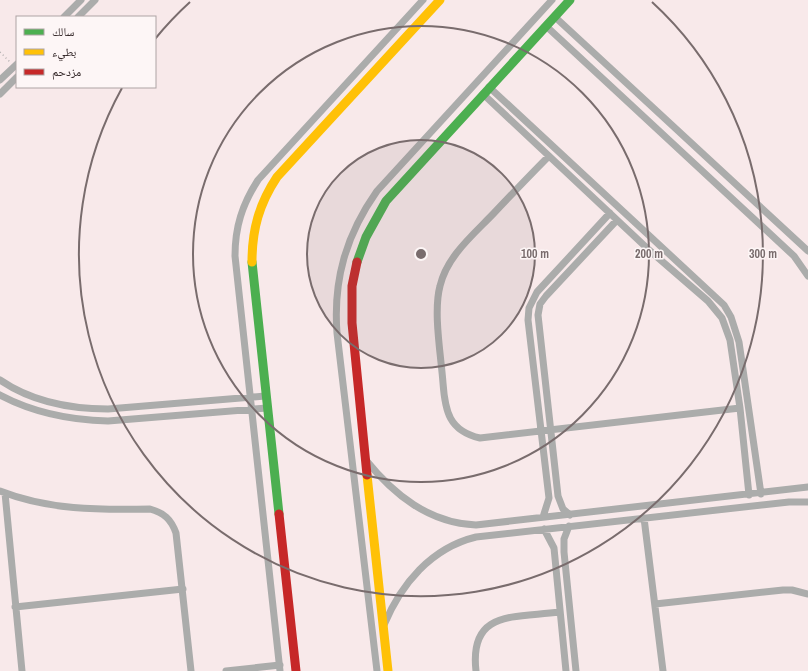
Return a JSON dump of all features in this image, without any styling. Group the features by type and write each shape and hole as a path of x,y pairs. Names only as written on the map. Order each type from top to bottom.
{"street":[{"path":"65,16 81,0"},
{"path":"79,16 95,0"},
{"path":"226,671 280,668 235,256 236,235 242,209 249,194 265,172 423,0"},
{"path":"296,671 265,396 251,254 255,221 260,205 277,177 440,0"},
{"path":"377,671 337,333 336,295 343,258 357,223 377,191 552,0"},
{"path":"388,671 351,318 353,279 356,259 367,231 386,202 570,0"},
{"path":"554,16 808,251"},
{"path":"546,26 794,256 808,276"},
{"path":"0,80 15,65"},
{"path":"0,94 16,78"},
{"path":"486,91 548,156 708,301 722,318 730,340 740,408 749,495"},
{"path":"486,91 724,305 731,316 739,342 760,494"},
{"path":"548,156 455,254 444,274 438,298 444,399 449,416 455,425 470,436 480,438 740,408"},
{"path":"544,518 549,498 528,320 529,308 537,292 610,213"},
{"path":"570,515 563,509 558,500 538,320 539,309 546,296 618,220"},
{"path":"0,380 23,393 43,401 86,409 108,409 265,396"},
{"path":"0,395 40,412 85,421 108,422 267,408"},
{"path":"365,458 390,487 405,499 434,517 447,522 476,525 760,494 808,487"},
{"path":"22,671 2,492 54,506 84,510 150,509 167,517 173,524 176,533 191,671"},
{"path":"383,627 390,609 407,584 427,562 449,546 476,537 789,502 808,502"},
{"path":"644,518 664,671"},
{"path":"569,526 564,539 564,552 576,671"},
{"path":"544,529 554,548 559,612 566,671"},
{"path":"15,607 183,590"},
{"path":"655,604 783,590 792,590 808,594"},
{"path":"476,671 475,646 478,637 493,623 502,619 559,612"}],"path":[{"path":"0,52 15,65"}],"traffic: fast":[{"path":"357,262 366,237 386,201 570,0"},
{"path":"252,262 279,514"}],"traffic: slow":[{"path":"252,262 253,239 261,207 277,177 440,0"},
{"path":"367,475 388,671"}],"traffic: jam":[{"path":"357,262 352,286 352,323 367,475"},
{"path":"279,514 296,671"}]}
